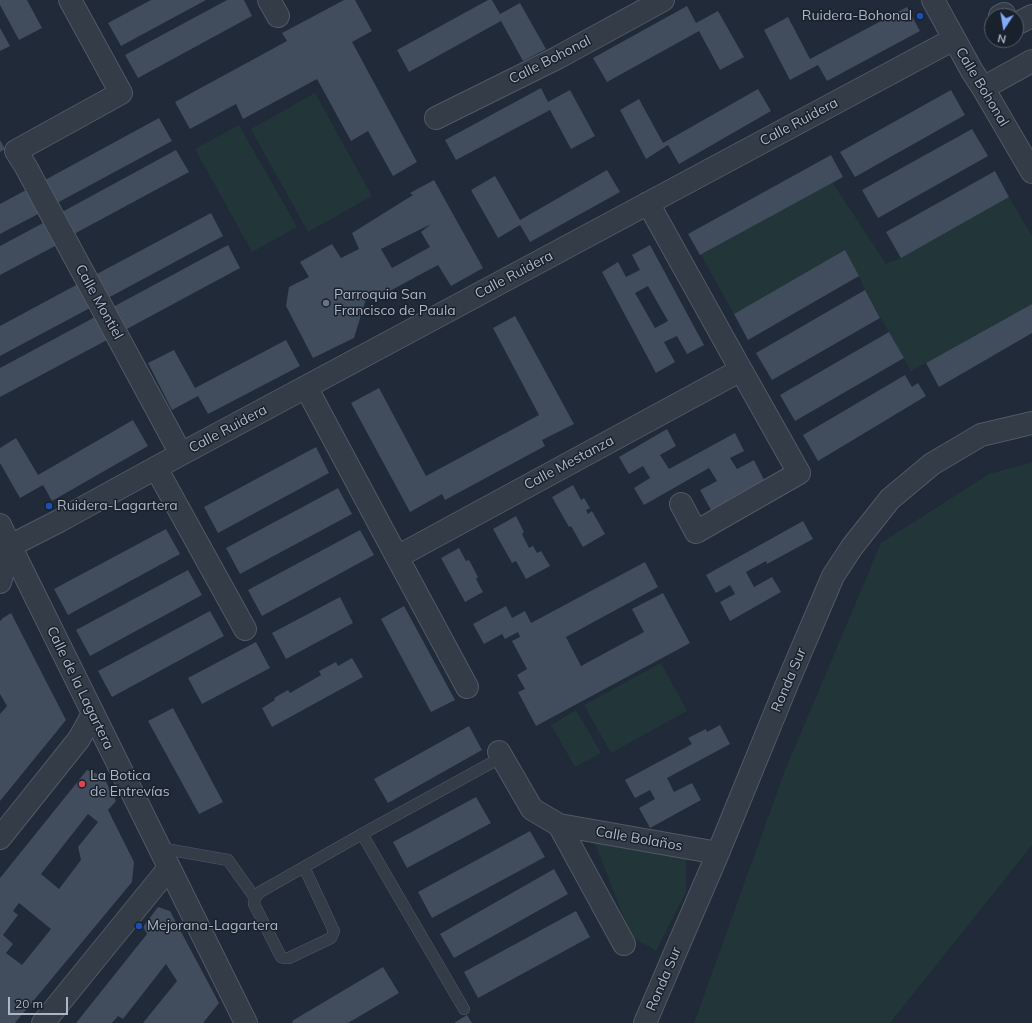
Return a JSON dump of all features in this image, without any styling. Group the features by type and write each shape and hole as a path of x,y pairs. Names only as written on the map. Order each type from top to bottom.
{"street":[{"name":"Calle Bohonal","path":"436,118 557,58 663,0"},
{"name":"Calle Bohonal","path":"933,0 972,71 1032,172"},
{"name":"Calle Montiel","path":"74,7 121,93 16,151 181,454"},
{"name":"Calle Ruidera","path":"10,546 60,521 181,454 954,39"},
{"path":"983,88 1032,61"},
{"path":"648,203 799,473 696,532 681,504"},
{"name":"Calle Mestanza","path":"397,557 741,370"},
{"path":"306,387 467,687"},
{"name":"Ronda Sur","path":"645,1023 718,853 833,576 852,547 890,499 932,464 981,435 1032,423"},
{"path":"156,468 244,629"},
{"name":"Calle de la Lagartera","path":"0,525 170,868 242,1021"},
{"path":"0,582 10,546"},
{"path":"0,838 79,739 93,714"},
{"name":"Calle Bolaños","path":"501,754 532,810 559,825 718,853"},
{"path":"559,825 624,944"},
{"path":"44,1023 170,868"}],"lane":[{"path":"304,867 334,931 331,938 289,958 281,956 254,904 255,898 260,892 501,754"},
{"path":"362,834 464,1009"},
{"path":"159,848 228,860 255,898"}],"green space":[{"path":"315,93 372,196 308,232 251,129"},
{"path":"239,125 297,227 252,252 195,149"},
{"path":"832,182 886,264 901,258 1009,197 1032,236 1032,304 911,371 865,290 845,251 734,314 701,255"},
{"path":"1032,462 1032,845 890,1023 694,1023 784,773 881,543 989,474"},
{"path":"661,663 687,711 611,753 584,705"},
{"path":"576,710 601,753 575,767 551,725"},
{"path":"594,841 686,856 686,892 656,951 631,936"}],"building":[{"path":"0,0 27,0 42,28 19,40 0,5"},
{"path":"151,0 206,0 121,46 108,23"},
{"path":"227,0 244,0 252,16 138,78 125,55"},
{"path":"344,0 355,0 372,31 352,42 417,162 393,176 368,131 351,141 317,79 243,119 236,104 190,129 175,102 287,41 282,33"},
{"path":"488,0 492,0 500,14 520,3 546,49 523,61 501,21 409,72 397,50"},
{"path":"687,6 696,23 718,11 744,57 720,70 699,31 607,82 593,58"},
{"path":"907,7 920,31 827,81 818,65 790,80 764,30 788,17 810,59"},
{"path":"0,28 10,46 0,51"},
{"path":"541,88 548,102 570,90 595,136 571,149 550,110 456,160 445,140"},
{"path":"758,89 771,111 679,164 668,145 646,159 620,110 639,99 663,143"},
{"path":"951,90 965,115 855,177 840,152"},
{"path":"159,118 172,141 57,203 45,180"},
{"path":"972,129 988,156 878,218 862,190"},
{"path":"0,140 5,149 0,152"},
{"path":"176,150 189,172 74,234 62,212"},
{"path":"831,155 843,177 700,255 688,234"},
{"path":"607,170 620,192 530,242 520,225 498,238 471,190 495,176 520,220"},
{"path":"995,171 1009,197 901,258 886,232"},
{"path":"434,180 483,268 451,286 438,265 373,300 366,299 354,338 313,358 286,306 289,287 309,277 300,262 332,244 341,258 359,249 352,233 413,195 410,193","holes":["431,224 421,232 430,247 392,268 381,249"]},
{"path":"28,189 40,213 0,234 0,204"},
{"path":"211,213 223,236 108,298 95,275"},
{"path":"45,222 57,245 0,275 0,246"},
{"path":"228,245 240,268 125,330 113,307"},
{"path":"650,245 704,345 687,354 677,336 664,342 675,362 656,373 602,272 618,262 626,277 640,270 632,255","holes":["648,286 668,321 655,328 635,293"]},
{"path":"845,250 859,276 748,340 734,314"},
{"path":"78,284 90,308 0,356 0,326"},
{"path":"865,290 880,318 772,380 756,353"},
{"path":"1032,304 1032,333 939,387 926,363"},
{"path":"515,316 574,424 542,440 545,446 445,500 442,494 410,512 351,403 379,388 426,476 539,415 493,328"},
{"path":"95,317 107,340 0,397 0,368"},
{"path":"889,332 904,358 795,421 780,395"},
{"path":"286,340 300,366 208,414 198,396 172,410 148,363 174,350 195,388"},
{"path":"905,375 912,387 918,383 926,396 818,461 803,435"},
{"path":"133,420 148,446 52,501 43,485 20,498 0,463 0,448 16,438 38,475"},
{"path":"667,429 676,446 660,455 669,469 735,433 744,451 730,458 737,469 754,460 765,482 711,510 700,490 717,481 709,468 644,505 634,488 650,478 643,466 629,474 619,457"},
{"path":"316,447 329,473 218,533 204,507"},
{"path":"573,485 581,500 584,498 590,508 586,510 588,514 592,511 605,534 583,547 571,526 569,527 552,497"},
{"path":"338,488 352,514 240,574 226,548"},
{"path":"516,516 524,532 522,534 529,548 533,546 537,553 541,551 550,566 526,579 516,561 512,563 493,529"},
{"path":"803,521 813,539 767,564 766,561 746,572 754,587 772,577 781,592 730,621 720,602 735,594 730,585 716,593 706,575"},
{"path":"166,529 180,554 68,615 54,589"},
{"path":"360,530 374,555 262,616 248,590"},
{"path":"459,548 466,561 469,560 478,577 476,579 483,592 465,602 441,558"},
{"path":"645,562 658,587 566,637 581,666 644,632 632,609 663,593 690,643 536,726 518,692 525,689 517,675 527,669 512,641 520,637 518,632 505,639 502,634 484,644 473,624 506,606 512,618 525,611 531,623"},
{"path":"188,570 202,595 90,656 76,630"},
{"path":"340,597 353,623 286,659 272,633"},
{"path":"404,606 455,700 431,712 381,619"},
{"path":"210,611 224,636 112,697 98,671"},
{"path":"11,613 66,720 0,801 0,714 7,706 0,694 0,621"},
{"path":"256,642 270,668 202,704 188,678"},
{"path":"352,658 363,677 272,727 262,708 275,700 274,698 288,690 290,693 321,675 319,671 336,662 338,666"},
{"path":"173,708 223,802 199,814 148,721"},
{"path":"720,725 730,744 667,778 674,792 692,783 701,800 650,828 639,808 655,799 650,790 635,798 625,780 692,744 688,738 706,729 707,732"},
{"path":"469,726 482,750 388,803 374,779"},
{"path":"87,770 103,776 116,801 108,810 134,862 132,882 15,1023 0,1023 0,878","holes":["88,814 98,822 78,847 81,860 59,889 41,874","19,903 51,929 22,965 6,953 13,944 3,935 18,915 13,911"]},
{"path":"476,797 491,823 407,868 393,842"},
{"path":"530,831 545,857 432,918 418,892"},
{"path":"554,869 568,894 454,958 440,934"},
{"path":"158,907 170,911 219,1003 203,1023 143,1023 177,981 166,964 123,1019 118,1016 112,1023 76,1023 147,934 143,927"},
{"path":"576,911 590,937 478,998 464,972"},
{"path":"383,967 399,993 348,1023 293,1023 292,1021"},
{"path":"467,1015 472,1023 454,1023"}],"place":[{"name":"Ruidera-Bohonal","path":"920,16"},
{"name":"Parroquia San Francisco de Paula","path":"326,303"},
{"name":"Ruidera-Lagartera","path":"49,506"},
{"name":"La Botica de Entrevías","path":"82,784"},
{"name":"Mejorana-Lagartera","path":"139,926"}]}
